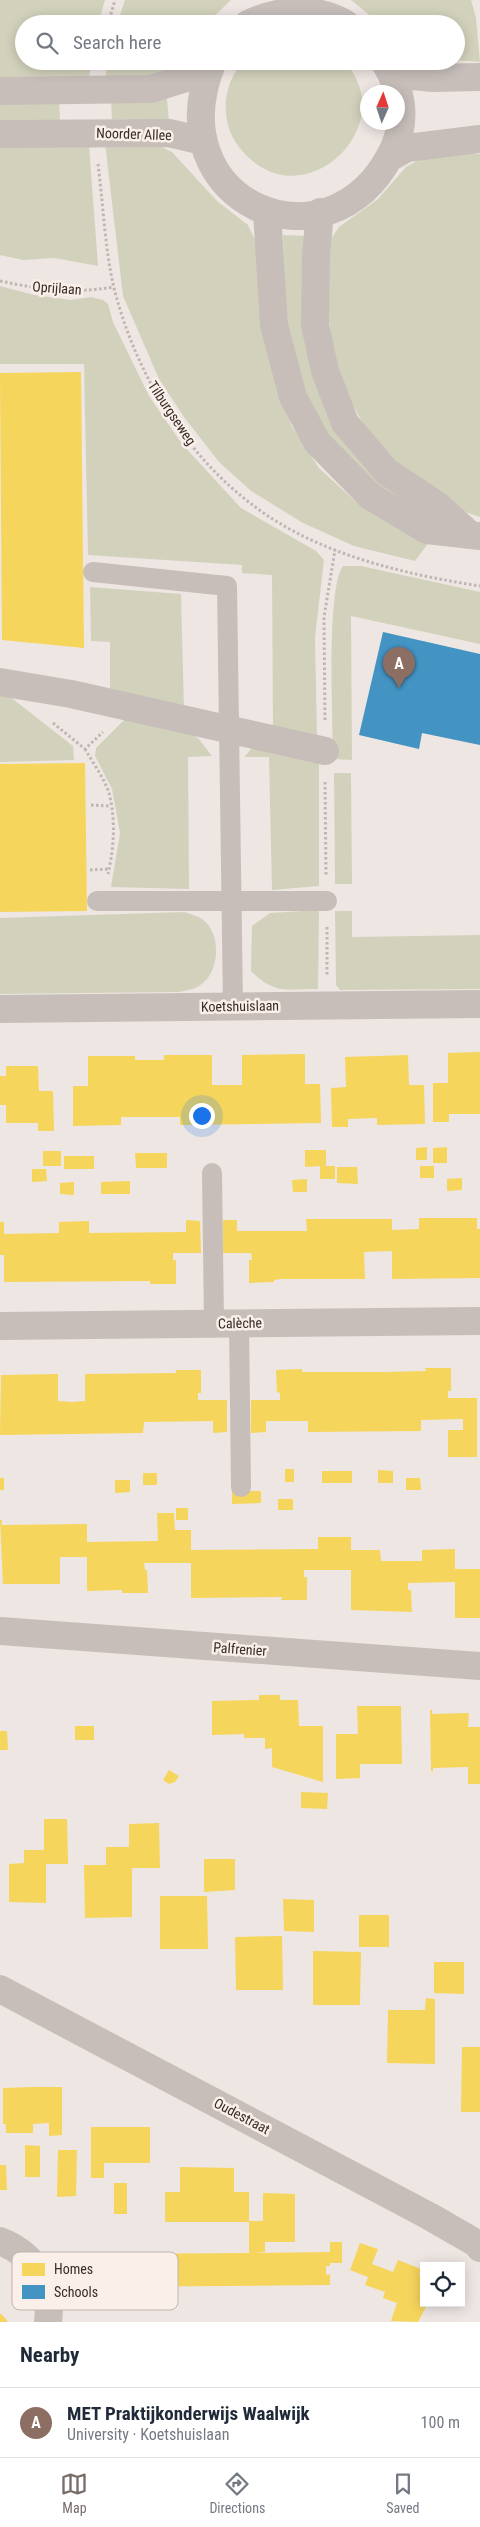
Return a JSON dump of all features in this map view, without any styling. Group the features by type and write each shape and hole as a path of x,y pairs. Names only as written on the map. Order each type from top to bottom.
{"street":[{"path":"260,13 321,7 333,15"},
{"path":"0,91 163,87 202,70"},
{"path":"210,70 203,94 201,118 203,142 209,161 225,184 243,200 267,212 294,216 320,212 348,201 361,192 389,158 397,142 401,126 399,90 389,70"},
{"path":"397,70 433,78 471,77"},
{"name":"Noorder Allee","path":"0,134 169,133 203,142"},
{"path":"389,158 407,148 472,139"},
{"path":"267,212 274,325 293,397 317,442 370,496 427,530 474,535"},
{"path":"320,212 316,255 316,325 325,371 345,423 386,472 437,505 474,535"},
{"path":"0,682 71,694 325,751"},
{"name":"Koetshuislaan","path":"0,1008 480,1004"},
{"name":"Calèche","path":"0,1326 480,1321"},
{"name":"Palfrenier","path":"0,1632 480,1666"},
{"name":"Oudestraat","path":"0,1989 429,2216 476,2243 480,2248"},
{"path":"0,2241 11,2245 20,2252"}],"lane":[{"path":"93,572 227,586 230,902 233,1006"},
{"path":"97,901 326,901"},
{"path":"212,1173 241,1487"}],"path":[{"path":"111,15 115,0"},
{"name":"Tilburgseweg","path":"98,157 114,287 134,349 154,392 183,435 215,471 254,506 293,530 335,550 447,581 480,586"},
{"name":"Oprijlaan","path":"0,281 46,291 86,291 114,287"},
{"path":"85,749 109,793 113,824 113,842 106,884 97,901"},
{"path":"90,805 110,806"},
{"path":"90,870 109,869"}],"green space":[{"path":"0,0 105,0 101,15 15,15 15,70 90,70 89,81 0,82"},
{"path":"125,0 231,0 215,15 120,15"},
{"path":"351,0 471,0 476,18 480,62 465,61 465,15 369,15"},
{"path":"106,70 166,70 152,76 105,79"},
{"path":"237,70 350,70 359,85 360,93 360,117 355,134 341,154 320,169 297,176 272,172 248,157 232,136 226,113 226,97"},
{"path":"59,99 60,122 0,123 0,100"},
{"path":"111,99 167,99 169,121 112,119"},
{"path":"152,142 172,152 217,201 248,225 262,255 278,389 291,425 319,468 355,501 404,532 430,541 415,561 354,546 303,523 251,491 219,462 184,417 159,379 123,296 105,143"},
{"path":"0,144 89,144 98,266 54,258 23,260 0,255"},
{"path":"430,154 480,154 480,517 454,508 420,487 372,440 350,400 335,361 329,321 328,243 339,227 378,199 406,167"},
{"path":"283,235 306,236 316,368 433,516 430,521 367,481 328,440 299,387 287,333"},
{"path":"0,286 34,295 71,300 91,297 103,300 108,304 113,322 149,396 182,444 241,508 316,551 324,560 315,637 317,737 273,729 272,575 242,573 242,565 88,555 84,364 0,364"},
{"path":"343,566 361,566 480,592 480,644 351,616 352,760 333,759 332,628 334,601 338,579"},
{"path":"90,587 181,594 184,710 110,692 110,642 91,641"},
{"path":"0,694 9,696 73,746 74,760 0,762"},
{"path":"125,719 190,733 198,738 212,756 188,757 189,889 111,887 120,833 112,789 95,756 96,748"},
{"path":"254,746 319,759 319,886 272,890 269,757 244,757"},
{"path":"334,773 351,773 352,884 335,884"},
{"path":"319,910 318,989 282,989 259,979 251,971 252,926 270,913"},
{"path":"335,911 352,911 352,937 480,935 480,989 340,990 336,985"},
{"path":"184,912 202,919 213,932 215,941 216,950 213,968 204,982 196,988 179,992 0,994 0,918"}],"building: Homes":[{"path":"81,372 84,648 2,640 0,373"},
{"path":"85,763 87,911 0,912 0,764"},
{"path":"480,1052 480,1114 449,1114 449,1122 433,1122 433,1083 448,1083 448,1053"},
{"path":"305,1054 305,1084 320,1084 321,1123 180,1125 180,1117 121,1117 121,1125 73,1126 73,1086 88,1086 88,1056 135,1056 135,1060 164,1060 164,1055 212,1055 212,1085 242,1085 242,1055"},
{"path":"408,1055 409,1085 424,1085 425,1124 377,1125 377,1118 348,1119 348,1127 332,1127 331,1088 346,1087 345,1057"},
{"path":"6,1066 38,1066 39,1091 53,1091 54,1131 38,1131 38,1123 6,1123 6,1105 0,1105 0,1076 6,1076"},
{"path":"427,1147 427,1160 416,1160 416,1148"},
{"path":"447,1147 447,1163 433,1163 433,1148"},
{"path":"305,1150 326,1150 326,1166 335,1166 335,1179 320,1179 320,1166 305,1167"},
{"path":"43,1151 61,1151 61,1166 43,1166"},
{"path":"135,1153 167,1153 167,1168 136,1168"},
{"path":"64,1156 94,1156 94,1169 64,1169"},
{"path":"420,1166 434,1166 434,1178 420,1178"},
{"path":"337,1167 357,1167 358,1184 337,1183"},
{"path":"32,1169 46,1169 47,1181 32,1182"},
{"path":"462,1178 462,1190 447,1191 447,1179"},
{"path":"307,1179 307,1192 293,1192 292,1180"},
{"path":"130,1181 130,1194 101,1194 101,1182"},
{"path":"74,1182 74,1195 60,1194 60,1183"},
{"path":"419,1218 477,1218 477,1229 480,1229 480,1278 392,1279 392,1251 364,1252 365,1279 281,1279 274,1280 274,1282 249,1283 249,1260 252,1260 251,1253 223,1253 223,1220 237,1220 237,1231 307,1231 306,1219 392,1219 392,1230 419,1229"},
{"path":"186,1220 200,1221 201,1253 173,1253 173,1260 176,1260 176,1284 150,1284 150,1281 4,1282 4,1255 0,1255 0,1222 4,1222 4,1234 59,1233 59,1222 89,1221 89,1233 186,1232"},
{"path":"425,1368 451,1368 451,1391 448,1391 448,1398 477,1398 477,1457 448,1457 448,1430 463,1430 463,1419 421,1420 421,1431 308,1432 308,1421 266,1421 266,1432 251,1433 251,1400 280,1400 280,1393 277,1392 276,1370 302,1369 302,1372 384,1372 426,1371"},
{"path":"176,1370 201,1370 201,1393 198,1393 198,1400 227,1400 227,1432 213,1433 213,1421 144,1422 143,1433 0,1435 1,1375 58,1374 58,1401 72,1402 85,1401 85,1374 176,1373"},
{"path":"285,1469 294,1469 294,1482 285,1482"},
{"path":"378,1470 393,1471 393,1483 378,1483"},
{"path":"322,1471 352,1471 352,1483 322,1483"},
{"path":"143,1473 157,1473 157,1485 143,1485"},
{"path":"0,1478 4,1478 4,1490 0,1490"},
{"path":"406,1478 420,1478 421,1490 406,1490"},
{"path":"115,1480 130,1480 130,1492 115,1493"},
{"path":"232,1491 261,1491 261,1503 232,1504"},
{"path":"278,1499 293,1499 293,1510 278,1510"},
{"path":"176,1508 188,1508 188,1520 176,1520"},
{"path":"157,1513 174,1513 175,1530 191,1530 191,1550 318,1549 318,1537 351,1537 351,1550 380,1550 381,1561 422,1561 422,1550 455,1549 455,1569 480,1569 480,1618 455,1618 455,1582 408,1583 408,1590 411,1590 412,1612 351,1610 351,1570 304,1570 304,1577 307,1577 307,1600 281,1600 282,1597 191,1598 191,1563 144,1563 145,1570 147,1570 148,1593 122,1593 122,1590 87,1591 87,1557 60,1557 60,1584 3,1584 0,1520 2,1520 2,1525 87,1524 87,1542 158,1541"},
{"path":"259,1695 280,1695 280,1700 298,1700 299,1726 323,1726 323,1782 272,1767 272,1748 265,1749 265,1738 244,1738 244,1734 212,1735 212,1701 259,1700"},
{"path":"357,1706 401,1706 402,1764 360,1764 360,1778 336,1779 336,1734 358,1734"},
{"path":"430,1710 432,1710 432,1714 469,1713 468,1727 480,1727 480,1784 468,1784 468,1767 433,1768 433,1771 431,1771"},
{"path":"75,1726 94,1726 94,1740 75,1740"},
{"path":"0,1731 7,1731 8,1750 0,1750"},
{"path":"169,1770 179,1776 175,1782 169,1784 163,1780"},
{"path":"301,1792 328,1793 327,1809 301,1808"},
{"path":"44,1819 67,1819 68,1864 46,1864 46,1903 9,1902 9,1864 24,1863 24,1850 44,1850"},
{"path":"159,1823 160,1868 132,1868 132,1917 85,1918 84,1865 106,1865 106,1847 129,1847 129,1824"},
{"path":"204,1859 235,1859 235,1890 204,1892"},
{"path":"160,1896 207,1896 208,1949 160,1949"},
{"path":"283,1899 314,1900 314,1932 284,1931"},
{"path":"359,1915 389,1915 389,1947 359,1947"},
{"path":"282,1936 283,1990 236,1990 235,1937"},
{"path":"313,1951 361,1952 360,2005 313,2005"},
{"path":"434,1962 464,1962 464,1994 434,1993"},
{"path":"426,1998 435,1999 435,2064 387,2063 388,2010 425,2010"},
{"path":"462,2047 480,2047 480,2112 461,2112"},
{"path":"62,2087 62,2135 49,2136 49,2123 33,2124 33,2133 6,2133 6,2124 3,2124 3,2088"},
{"path":"91,2127 150,2127 150,2163 104,2163 104,2178 91,2178"},
{"path":"25,2145 40,2146 40,2177 25,2177"},
{"path":"58,2150 77,2150 76,2196 57,2197"},
{"path":"0,2165 6,2165 7,2190 0,2190"},
{"path":"180,2167 234,2168 234,2192 249,2192 249,2221 263,2221 263,2193 295,2194 295,2242 265,2242 265,2252 253,2253 330,2252 330,2242 342,2242 342,2263 330,2263 330,2266 326,2266 326,2275 330,2274 330,2285 178,2286 178,2253 249,2253 249,2222 165,2222 165,2192 180,2192"},
{"path":"114,2183 127,2183 127,2214 114,2214"},
{"path":"360,2243 378,2249 372,2264 393,2272 398,2260 420,2269 420,2307 426,2307 418,2322 391,2321 397,2303 383,2298 385,2292 365,2285 368,2277 350,2270"},
{"path":"0,2313 7,2320 7,2322 0,2322"}],"building: Schools":[{"path":"383,632 480,654 480,745 422,733 419,749 359,735"}],"place":[{"name":"MET Praktijkonderwijs Waalwijk","path":"399,688"}]}
